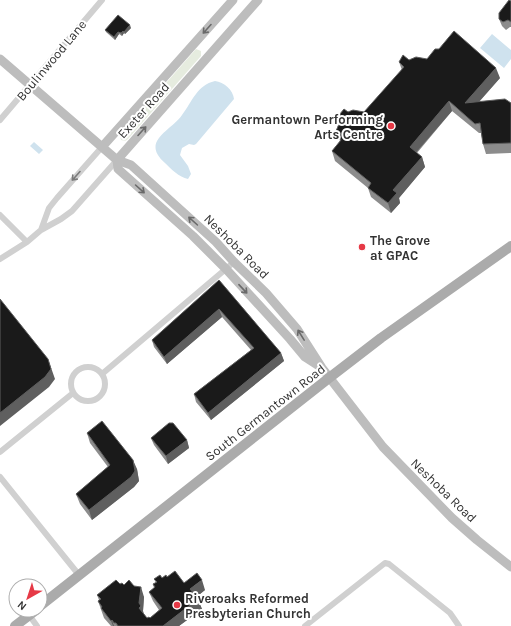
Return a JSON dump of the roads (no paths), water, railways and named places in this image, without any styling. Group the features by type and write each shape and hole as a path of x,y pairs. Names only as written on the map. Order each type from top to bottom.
{"main road":[{"name":"South Germantown Road","path":"48,600 381,338 511,246"},
{"path":"15,626 25,618"}],"street":[{"name":"Boulinwood Lane","path":"0,120 102,0"},
{"name":"Exeter Road","path":"41,230 49,208 56,198 233,0"},
{"name":"Exeter Road","path":"0,259 27,242 41,230 72,211 258,0"},
{"name":"Neshoba Road","path":"0,59 116,160 131,165 216,242 266,293 297,329 329,378 383,447 452,518 511,567"},
{"name":"Neshoba Road","path":"116,160 118,169 226,269 305,357 322,368"},
{"path":"0,215 27,242"},
{"path":"102,374 234,262"},
{"path":"87,367 93,367 102,374 104,379 104,390 98,398 87,401 82,400 73,393 71,389 71,379 77,371 87,367"},
{"path":"0,452 73,393"},
{"path":"0,477 79,576"},
{"path":"305,626 385,563 450,613 459,626"}],"water":[{"path":"492,34 511,50 511,59 504,68 480,48"},
{"path":"215,81 228,87 234,99 196,144 189,144 182,148 180,155 188,166 191,174 188,179 175,172 158,155 156,142 182,115 199,90"},
{"path":"34,142 43,150 39,154 30,146"}],"place":[{"name":"Germantown Performing Arts Centre","path":"391,126"},
{"name":"The Grove at GPAC","path":"362,247"},
{"name":"Riveroaks Reformed Presbyterian Church","path":"177,605"}]}
